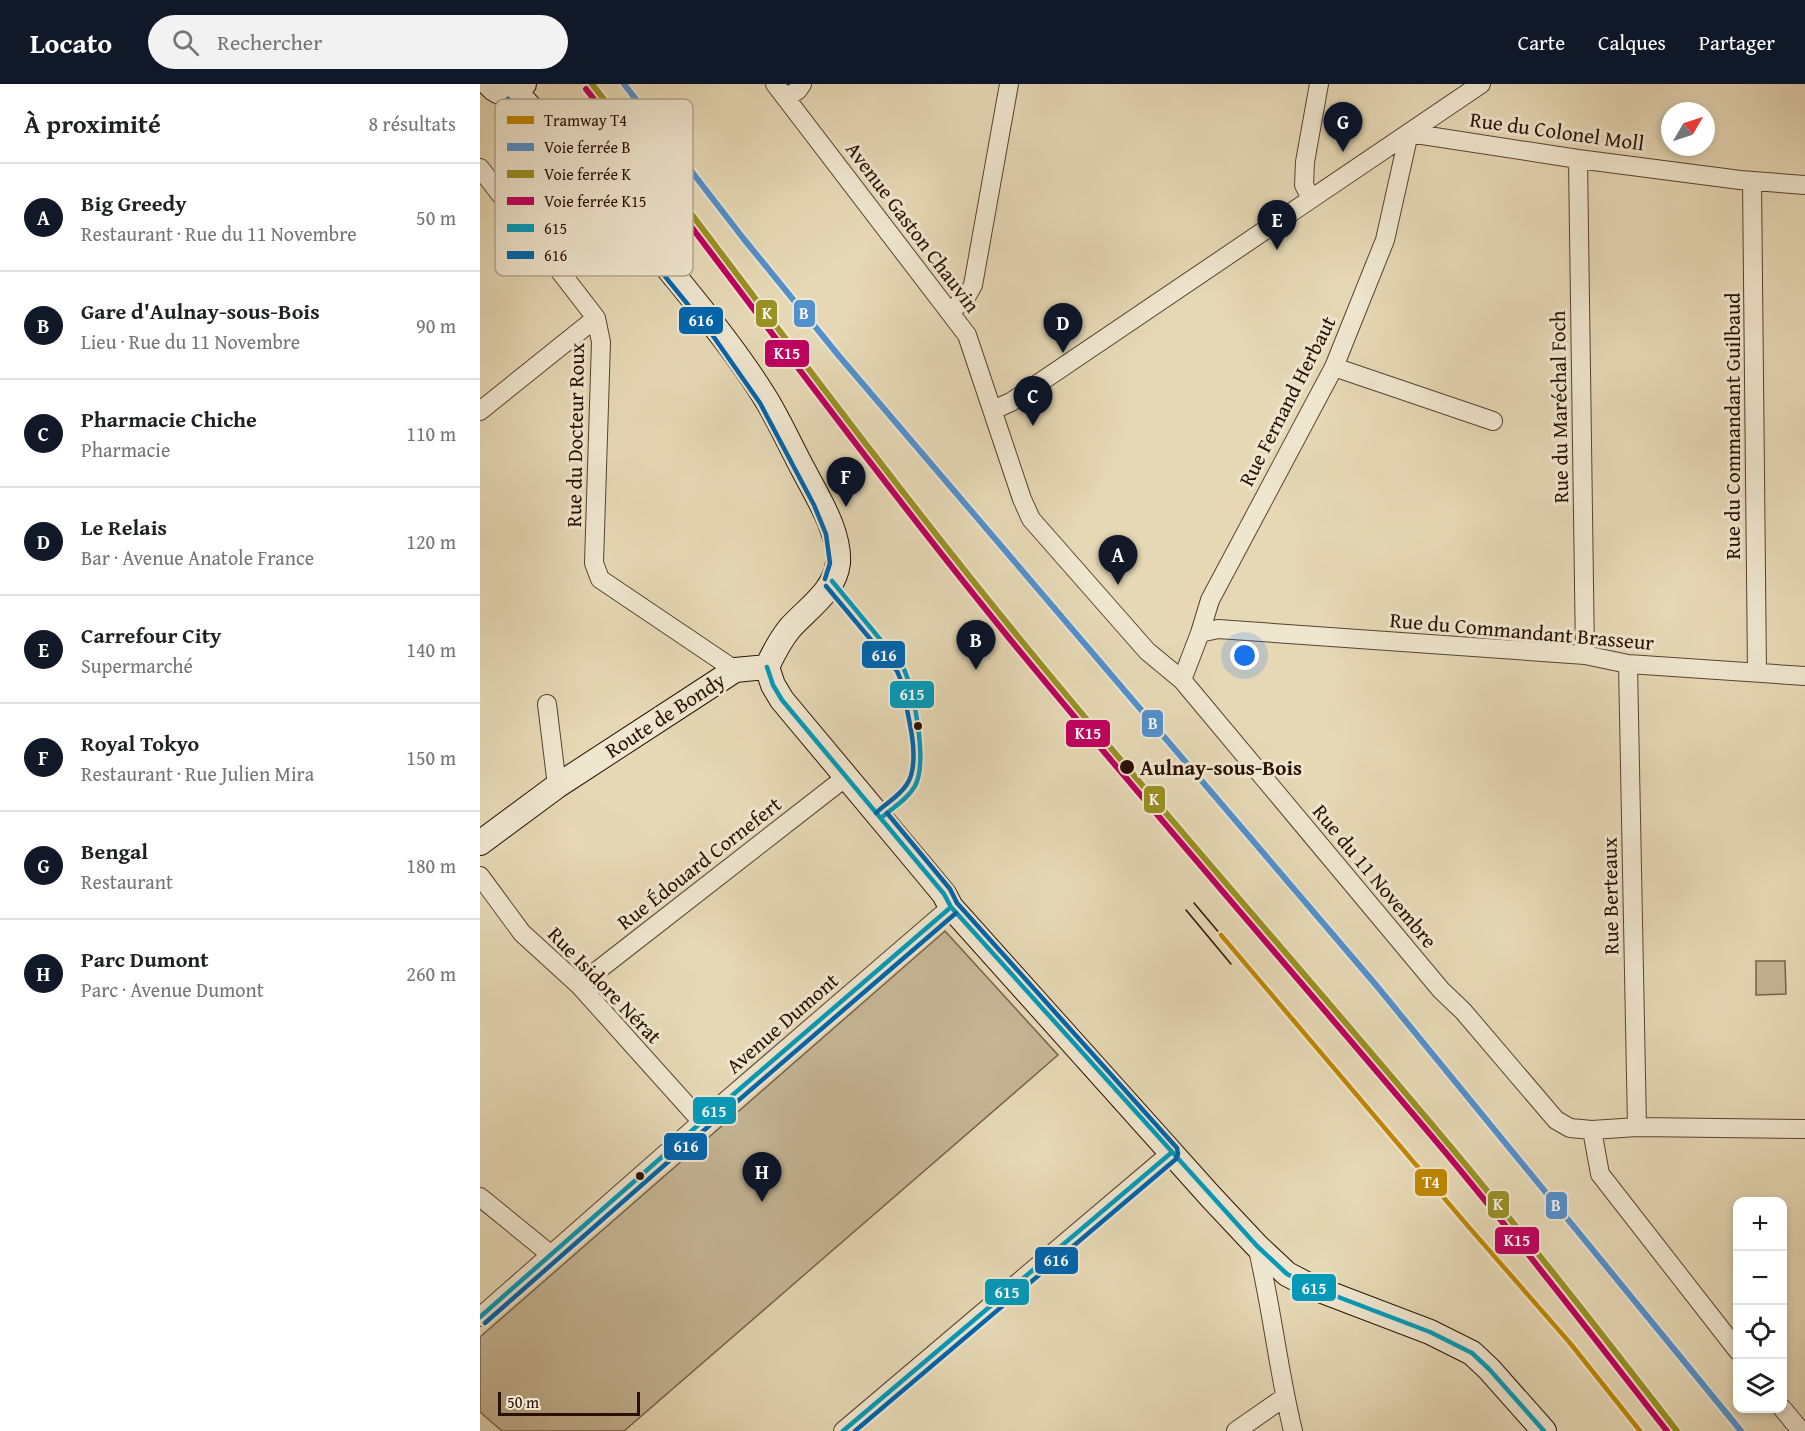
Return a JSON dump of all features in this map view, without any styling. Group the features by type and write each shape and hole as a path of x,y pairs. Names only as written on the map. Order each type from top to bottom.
{"street":[{"path":"489,84 499,92 518,88"},
{"path":"781,91 802,84"},
{"path":"950,313 968,294 973,285 1009,84"},
{"path":"1311,198 1304,185 1305,162 1319,84"},
{"path":"993,410 1021,395 1481,84"},
{"name":"Avenue Gaston Chauvin","path":"781,91 967,335 993,410"},
{"name":"Rue du Colonel Moll","path":"1409,133 1578,159 1805,186"},
{"name":"Rue Fernand Herbaut","path":"1182,680 1210,600 1334,367 1385,240 1409,133"},
{"name":"Rue du Maréchal Foch","path":"1578,159 1585,655"},
{"name":"Rue du Docteur Roux","path":"480,168 495,187"},
{"name":"Rue du Commandant Guilbaud","path":"1752,181 1757,672"},
{"name":"Rue du Docteur Roux","path":"564,276 597,318 601,342 594,563 600,579 735,670"},
{"path":"675,276 717,328 766,399 820,502 833,532 838,564 832,581 820,598 777,644 767,667 773,685 782,700 925,870 951,907 1257,1246 1287,1274 1312,1287 1430,1332 1472,1353 1544,1431"},
{"path":"480,411 597,318"},
{"path":"1334,367 1493,421"},
{"name":"Rue du 11 Novembre","path":"993,410 1022,500 1031,519 1148,651 1182,680 1435,983 1463,1011 1556,1120 1570,1128 1592,1130 1637,1127 1805,1129"},
{"name":"Rue du Commandant Brasseur","path":"1200,633 1218,629 1585,655 1628,664 1805,676"},
{"name":"Rue Berteaux","path":"1628,664 1637,1127"},
{"name":"Route de Bondy","path":"480,843 557,786 735,670 767,667"},
{"path":"547,704 557,786"},
{"name":"Rue Édouard Cornefert","path":"579,985 846,777"},
{"name":"Rue Isidore Nérat","path":"480,876 522,933 579,985 702,1122"},
{"name":"Avenue Dumont","path":"480,1317 951,907"},
{"path":"1592,1130 1600,1174 1733,1346"},
{"path":"843,1431 1171,1153"},
{"path":"480,1197 550,1254"},
{"path":"1257,1246 1267,1287 1285,1397 1293,1431"},
{"path":"1236,1431 1285,1397"},
{"path":"1786,1413 1801,1431"}],"shaded area":[{"path":"945,931 1058,1055 624,1431 502,1431 480,1412 480,1337"},
{"path":"1756,961 1785,961 1786,994 1756,995"}],"tram line":[{"path":"1194,903 1221,935"},
{"path":"1186,910 1231,964"},
{"name":"T4","path":"1221,935 1570,1343 1640,1431"}],"rail line":[{"name":"K","path":"592,84 603,99"},
{"name":"B","path":"624,84 636,99"},
{"name":"K15","path":"586,89 594,99"},
{"name":"B","path":"693,173 839,356 1376,985 1741,1431"},
{"name":"K","path":"693,216 1011,628 1455,1152 1677,1431"},
{"name":"K15","path":"693,230 848,434 1009,638 1446,1153 1667,1431"}],"transit line":[{"name":"616","path":"665,276 711,333 760,403 814,505 826,534 830,563 825,579"},
{"name":"615","path":"832,581 903,667 915,709 920,744 919,775 908,795 881,818"},
{"name":"616","path":"826,586 897,671 900,678 913,747 911,774 901,792 876,813"},
{"name":"615","path":"767,667 773,685 782,700 944,894 951,907 1257,1246 1287,1274 1312,1287 1430,1332 1472,1353 1544,1431"},
{"name":"616","path":"855,1431 1176,1159 1178,1154 1177,1148 957,903 950,889 887,813"},
{"name":"615","path":"480,1317 951,907"},
{"name":"616","path":"485,1323 956,913"},
{"name":"615","path":"843,1431 1171,1153"}],"place":[{"name":"Bengal","path":"1343,152"},
{"name":"Carrefour City","path":"1277,250"},
{"name":"Le Relais","path":"1063,353"},
{"name":"Pharmacie Chiche","path":"1033,426"},
{"name":"Royal Tokyo","path":"846,507"},
{"name":"Big Greedy","path":"1118,585"},
{"name":"Gare d'Aulnay-sous-Bois","path":"976,670"},
{"name":"Aulnay-sous-Bois","path":"1127,767"},
{"name":"Parc Dumont","path":"762,1202"}]}
